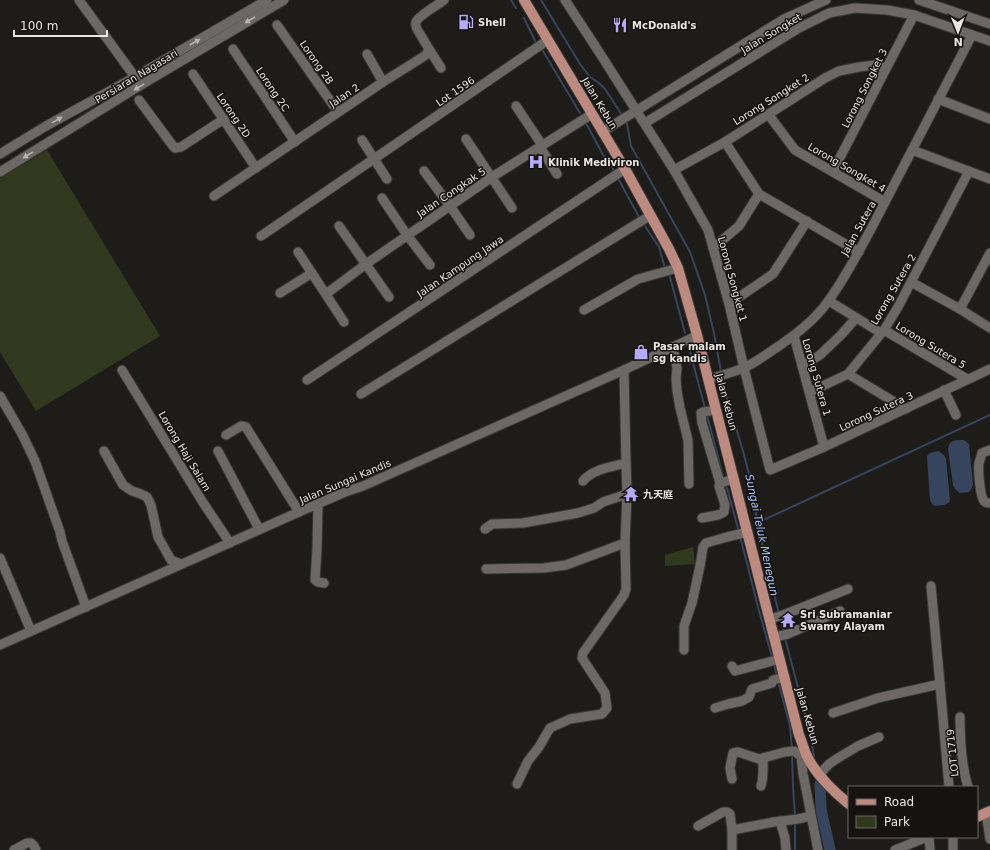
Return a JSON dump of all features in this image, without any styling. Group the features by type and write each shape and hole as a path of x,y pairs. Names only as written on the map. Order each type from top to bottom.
{"main road":[{"name":"Jalan Kebun","path":"524,0 625,169 651,215 678,268 697,335 718,376 709,411 726,481 742,534 778,617 782,635 775,660 799,735 798,754 848,803"}],"street":[{"path":"79,0 135,77"},
{"name":"Persiaran Nagasari","path":"0,154 46,126 135,77 267,0"},
{"path":"441,68 417,29 416,21 444,0"},
{"name":"Lorong Songket 1","path":"565,0 633,113 644,123 674,170 708,230 730,304 744,368 770,470"},
{"name":"Jalan Songket","path":"602,132 784,19 826,0"},
{"path":"919,0 990,24"},
{"name":"Persiaran Nagasari","path":"0,172 278,1"},
{"name":"Jalan Songket","path":"644,123 799,28 829,13 856,8 887,10 914,15 990,41"},
{"name":"Lorong Songket 3","path":"833,171 914,15"},
{"name":"Lorong 2B","path":"277,25 338,112"},
{"name":"Jalan Sutera","path":"718,376 744,368 794,336 817,315 829,300 858,252 885,202 972,35"},
{"name":"Lot 1596","path":"261,236 548,40"},
{"name":"Lorong 2C","path":"232,49 295,142"},
{"name":"Jalan 2","path":"214,196 383,82 426,55 429,49"},
{"path":"367,54 383,82"},
{"name":"Lorong Songket 2","path":"674,170 725,142 825,78 839,71 859,66 875,65 886,68"},
{"name":"Lorong 2D","path":"193,74 256,168"},
{"path":"938,99 990,119"},
{"path":"139,100 175,148 181,147 224,119"},
{"path":"516,106 558,174"},
{"name":"Jalan Congkak 5","path":"326,294 407,235 492,177 592,114"},
{"name":"Lorong Songket 4","path":"768,114 795,150 885,202"},
{"path":"466,139 512,208"},
{"path":"362,140 387,179"},
{"path":"725,142 759,194 858,252"},
{"path":"912,150 990,179"},
{"name":"Jalan Kampung Jawa","path":"307,380 625,169"},
{"path":"424,171 470,235"},
{"name":"Lorong Sutera 2","path":"810,392 848,374 882,331 898,307 969,171"},
{"path":"713,248 739,226 759,194"},
{"path":"382,198 407,235 430,265"},
{"path":"361,394 651,215"},
{"path":"730,304 773,274 807,221"},
{"path":"339,226 389,297"},
{"path":"298,252 344,322"},
{"path":"960,309 990,253"},
{"path":"584,310 638,279 678,268"},
{"path":"280,293 312,273"},
{"path":"911,282 960,309 990,328"},
{"name":"Lorong Sutera 5","path":"829,300 856,318 967,379"},
{"path":"802,366 820,355 856,318"},
{"name":"Jalan Sungai Kandis","path":"0,645 624,370 697,335"},
{"name":"Lorong Sutera 1","path":"794,336 824,447"},
{"path":"672,347 677,368 677,391 688,440 689,484"},
{"name":"Lorong Sutera 3","path":"770,470 824,447 990,369"},
{"name":"Lorong Haji Salam","path":"122,370 202,501 230,543"},
{"path":"517,784 528,761 539,747 550,728 570,719 602,714 608,708 605,693 582,658 583,653 624,595 626,589 625,543 627,494 624,370"},
{"path":"848,374 906,409"},
{"path":"944,390 956,415"},
{"path":"0,396 22,434 35,461 86,607"},
{"path":"702,518 718,515 724,512 725,505 719,486 726,481 702,423 701,413 709,411"},
{"path":"226,435 241,426 246,428 299,512"},
{"path":"988,503 982,496 979,462 982,454 990,450"},
{"path":"218,451 259,530"},
{"path":"104,452 123,486 147,497 151,505 158,537 171,560 182,564"},
{"path":"583,481 587,476 594,472 626,463"},
{"path":"485,529 492,524 523,524 578,513 627,494"},
{"path":"318,504 315,580 324,583"},
{"path":"684,650 684,626 692,603 703,547 706,543 742,534"},
{"path":"486,569 544,568 566,565 625,543"},
{"path":"0,558 31,631"},
{"path":"931,586 948,786"},
{"path":"778,617 848,589"},
{"path":"782,635 840,611"},
{"path":"732,666 735,671 763,662 775,660"},
{"path":"715,708 742,701 749,697 752,689 772,683 774,680 780,678"},
{"path":"833,713 878,698 940,684"},
{"name":"LOT 1719","path":"960,717 960,745 968,786"},
{"path":"819,774 829,764 838,758 858,746 879,737"},
{"path":"732,779 730,768 733,753 738,752 759,759 798,754 818,850"},
{"path":"761,786 763,780 763,758"},
{"path":"698,826 723,812 730,814 732,850"},
{"path":"984,814 990,840"},
{"path":"732,830 811,816"},
{"path":"780,821 785,838 786,850"},
{"path":"895,850 915,846 927,838"},
{"path":"928,838 930,850"},
{"path":"953,838 953,850"},
{"path":"14,850 27,843 31,843 36,850"}],"green space":[{"path":"47,150 160,336 36,411 0,352 0,178"},
{"path":"693,547 695,564 665,566 665,555"}],"water":[{"path":"956,440 964,440 969,444 973,484 969,492 960,493 954,488 953,485 948,449 951,442"},
{"path":"939,451 946,459 950,500 946,504 935,506 930,500 927,457 930,453"}],"waterway":[{"path":"511,0 516,8"},
{"name":"Sungai Teluk Menegun","path":"541,0 580,64 590,77 605,89 622,115"},
{"path":"524,18 536,43"},
{"path":"543,51 580,113"},
{"name":"Sungai Teluk Menegun","path":"626,121 631,146 690,252 705,295 721,372"},
{"path":"587,125 602,153 615,172"},
{"path":"619,180 640,219"},
{"path":"645,226 659,247 665,268"},
{"path":"670,277 685,333"},
{"path":"689,348 705,408"},
{"name":"Sungai Teluk Menegun","path":"723,378 727,398 754,493 757,523 779,614"},
{"path":"707,415 724,480"},
{"path":"757,523 990,415"},
{"path":"726,484 739,532"},
{"path":"740,536 772,657"},
{"name":"Sungai Teluk Menegun","path":"780,619 784,632"},
{"name":"Sungai Teluk Menegun","path":"785,638 811,737 814,757"},
{"path":"774,664 777,677"},
{"path":"778,681 790,726 792,749"},
{"path":"792,753 795,817"},
{"name":"Sungai Teluk Menegun","path":"820,784 821,809 830,850"},
{"path":"795,821 795,850"}],"place":[{"name":"Shell","path":"466,22"},
{"name":"McDonald's","path":"620,25"},
{"name":"Klinik Mediviron","path":"536,162"},
{"name":"Pasar malam sg kandis","path":"641,352"},
{"name":"九天庭","path":"631,494"},
{"name":"Sri Subramaniar Swamy Alayam","path":"788,620"}]}
